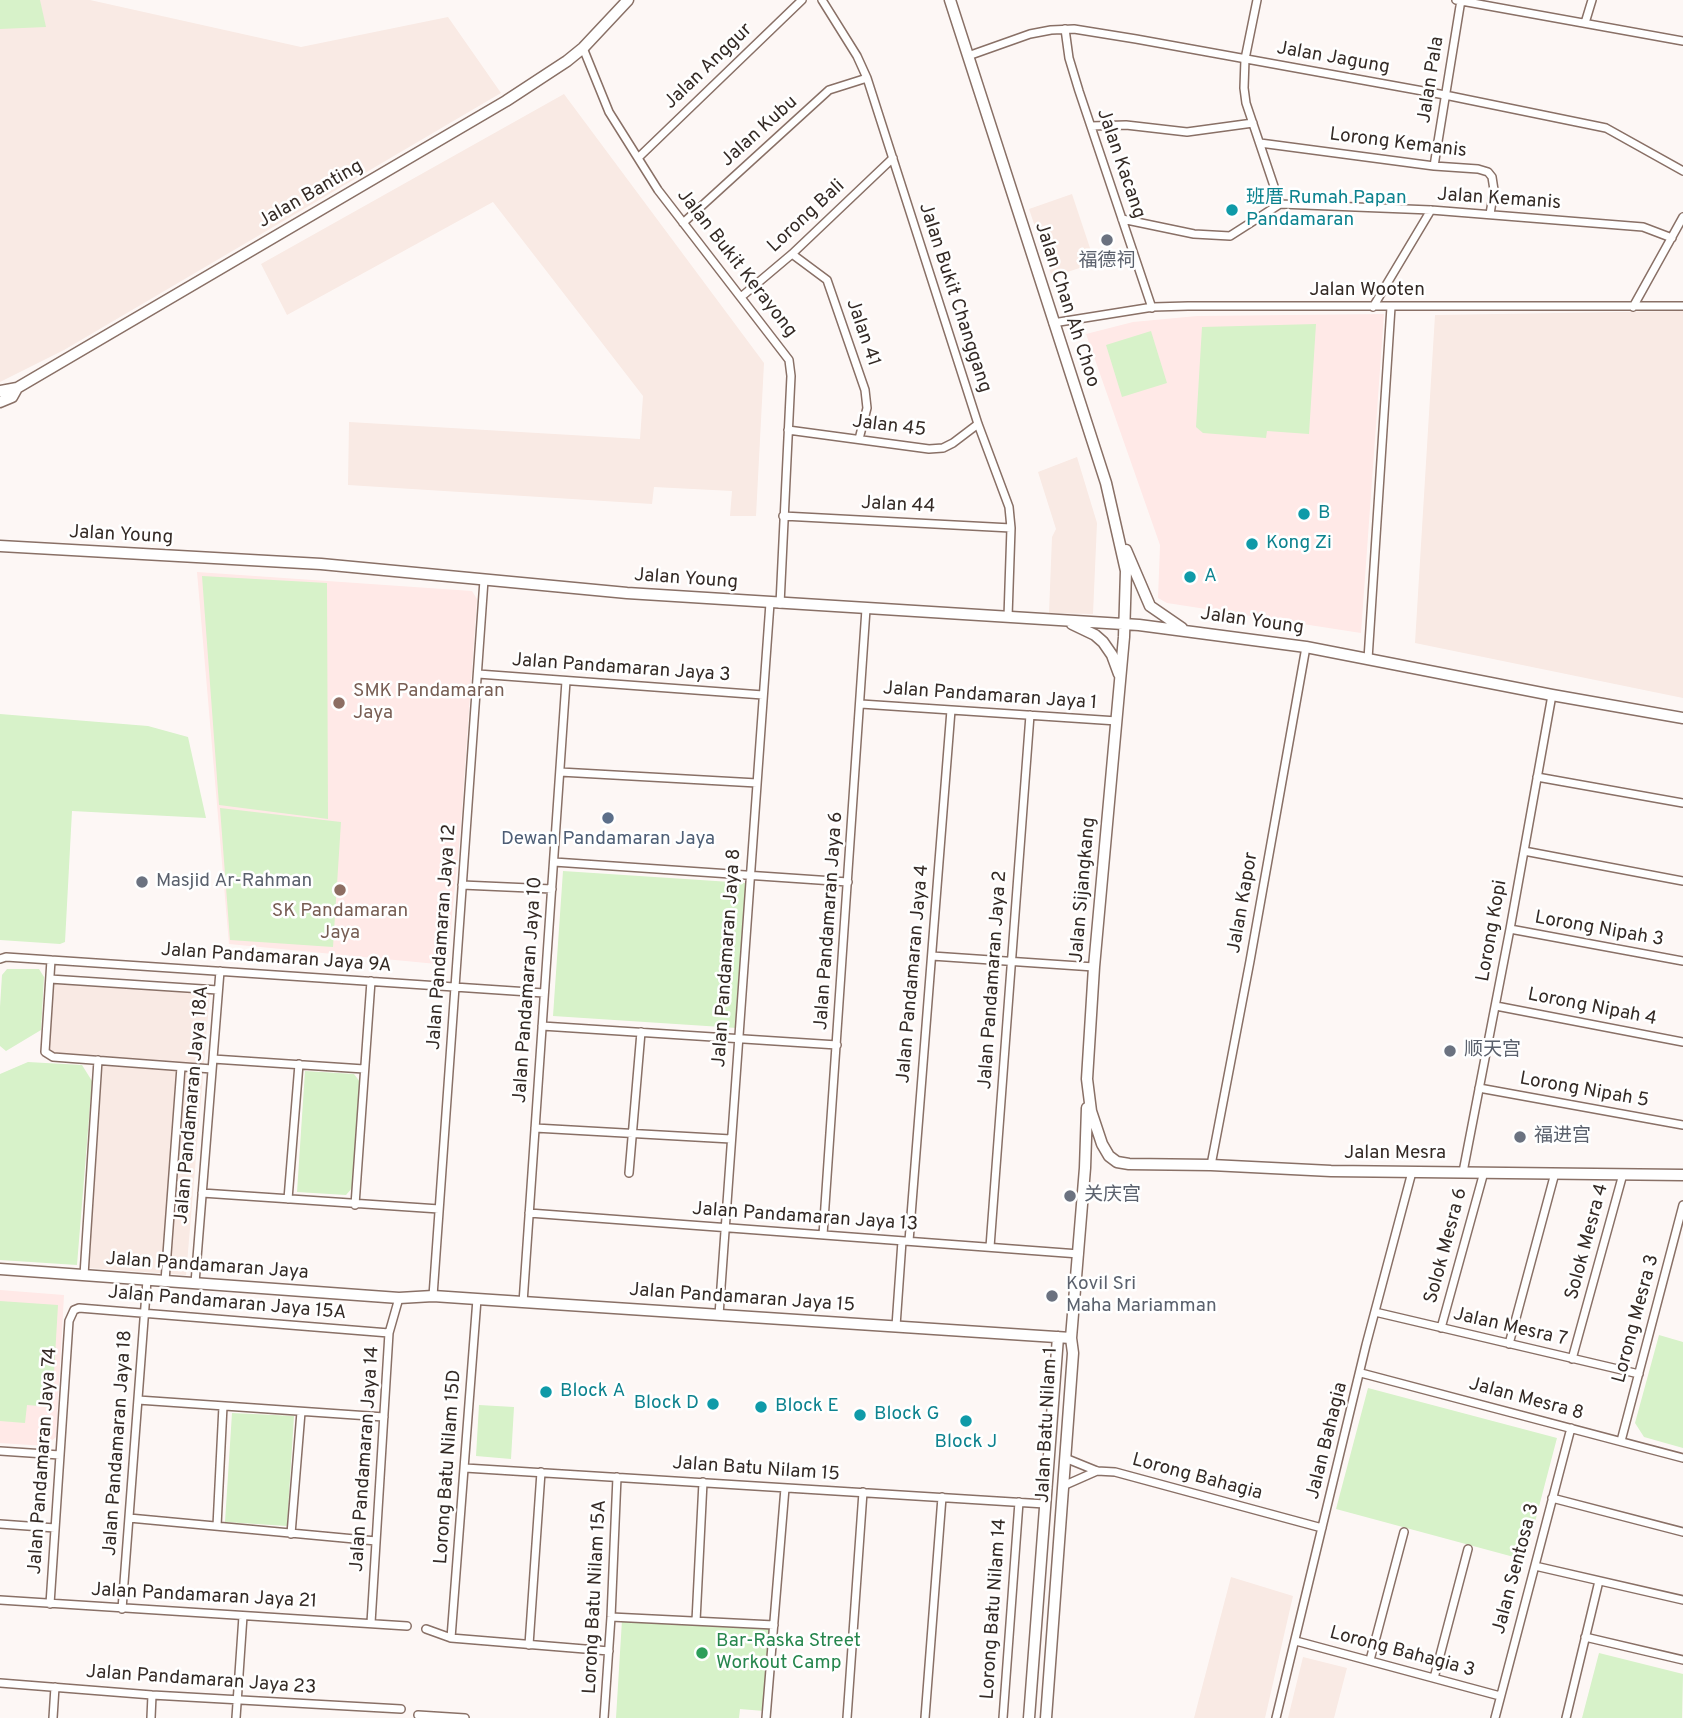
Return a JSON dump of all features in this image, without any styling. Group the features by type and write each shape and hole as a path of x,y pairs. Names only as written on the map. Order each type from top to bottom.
{"main road":[{"name":"Jalan Banting","path":"0,402 12,397 17,388 506,101 583,48 628,0"},
{"name":"Jalan Chan Ah Choo","path":"950,0 1106,483 1126,571 1125,624"},
{"path":"0,391 17,388"},
{"path":"1115,522 1150,606 1186,631"},
{"name":"Jalan Young","path":"0,546 321,564 627,593 1125,624 1306,647 1683,718"},
{"path":"1061,620 1081,627 1103,642 1112,655 1121,678"},
{"name":"Jalan Sijangkang","path":"1109,1156 1096,1125 1087,1091 1088,1042 1125,624"},
{"name":"Jalan Batu Nilam 1","path":"1045,1718 1073,1353 1071,1338 1085,1168 1087,1091"},
{"name":"Jalan Mesra","path":"1109,1156 1117,1162 1129,1164 1331,1171 1683,1175"},
{"name":"Jalan Pandamaran Jaya","path":"0,1269 411,1298"},
{"name":"Jalan Pandamaran Jaya 15","path":"411,1298 433,1296 1071,1338"},
{"name":"Jalan Batu Nilam 1","path":"1029,1718 1058,1337"},
{"path":"1033,1650 1050,1651"}],"street":[{"name":"Jalan Anggur","path":"639,157 802,0"},
{"name":"Jalan Bukit Changgang","path":"822,0 857,56 867,78 978,424 1009,507 1011,528 1007,617"},
{"path":"1122,219 1194,234 1230,236 1280,204 1244,88 1245,59 1257,0"},
{"path":"1459,0 1683,41"},
{"name":"Jalan Pala","path":"1434,166 1459,0"},
{"path":"1585,23 1592,0"},
{"name":"Jalan Jagung","path":"968,56 1030,34 1065,29 1446,95 1606,128 1683,171"},
{"name":"Jalan Kacang","path":"1065,29 1069,58 1152,308"},
{"name":"Jalan Bukit Kerayong","path":"583,48 609,112 658,190 789,360 791,376 788,430 775,603"},
{"name":"Jalan Kubu","path":"683,223 828,90 867,78"},
{"path":"1091,126 1126,125 1186,132 1253,123"},
{"name":"Lorong Kemanis","path":"1260,143 1488,172 1492,177 1494,190 1490,215"},
{"name":"Lorong Bali","path":"741,297 792,254 893,158"},
{"name":"Jalan Kemanis","path":"1280,204 1431,210 1643,227 1672,237"},
{"path":"1373,307 1431,210"},
{"path":"1633,307 1683,217"},
{"name":"Jalan 41","path":"792,254 827,280 865,390 867,408 859,439"},
{"name":"Jalan Wooten","path":"1053,323 1152,308 1683,306"},
{"path":"1368,659 1391,307"},
{"name":"Jalan 45","path":"788,430 929,449 943,448 953,443 978,424"},
{"name":"Jalan 44","path":"783,516 1011,528"},
{"name":"Jalan Pandamaran Jaya 12","path":"433,1296 484,580"},
{"name":"Jalan Pandamaran Jaya 8","path":"719,1315 763,695 775,603"},
{"name":"Jalan Pandamaran Jaya 6","path":"823,1235 866,609"},
{"name":"Jalan Kapor","path":"1211,1165 1306,647"},
{"name":"Jalan Pandamaran Jaya 3","path":"478,674 763,695"},
{"name":"Jalan Pandamaran Jaya 10","path":"523,1303 566,681"},
{"name":"Lorong Kopi","path":"1462,1172 1496,1006 1552,695"},
{"name":"Jalan Pandamaran Jaya 1","path":"861,704 1117,721"},
{"name":"Jalan Pandamaran Jaya 4","path":"896,1326 932,956 951,710"},
{"name":"Jalan Pandamaran Jaya 2","path":"990,1247 1030,715"},
{"path":"560,772 757,783"},
{"path":"1537,776 1683,803"},
{"path":"1524,850 1683,881"},
{"path":"554,862 848,882"},
{"path":"462,885 552,889"},
{"name":"Lorong Nipah 3","path":"1510,929 1683,961"},
{"path":"932,956 1094,967"},
{"name":"Jalan Pandamaran Jaya 9A","path":"3,958 544,993"},
{"path":"51,960 45,1052 53,1057 212,1069"},
{"name":"Jalan Pandamaran Jaya 18A","path":"195,1283 220,971"},
{"path":"50,979 218,990"},
{"path":"355,1205 371,981"},
{"name":"Lorong Nipah 4","path":"1496,1006 1683,1042"},
{"path":"542,1026 837,1045"},
{"path":"629,1172 641,1032"},
{"path":"213,1059 364,1069"},
{"path":"84,1275 98,1060"},
{"path":"288,1199 299,1064"},
{"path":"165,1281 181,1067"},
{"name":"Lorong Nipah 5","path":"1479,1088 1683,1125"},
{"path":"535,1128 731,1139"},
{"name":"Jalan Bahagia","path":"1276,1718 1412,1172"},
{"name":"Solok Mesra 6","path":"1441,1328 1484,1172"},
{"path":"1509,1344 1555,1173"},
{"name":"Solok Mesra 4","path":"1572,1359 1623,1174"},
{"path":"202,1193 439,1209"},
{"name":"Lorong Mesra 3","path":"1621,1441 1683,1205"},
{"name":"Jalan Pandamaran Jaya 13","path":"529,1213 1079,1254"},
{"name":"Jalan Pandamaran Jaya 18","path":"122,1609 147,1280"},
{"name":"Jalan Pandamaran Jaya 14","path":"371,1623 389,1333 399,1298"},
{"name":"Lorong Batu Nilam 15D","path":"452,1639 477,1299"},
{"name":"Jalan Pandamaran Jaya 15A","path":"69,1321 74,1310 79,1308 389,1333"},
{"name":"Jalan Mesra 7","path":"1375,1312 1639,1374"},
{"name":"Jalan Pandamaran Jaya 74","path":"50,1604 69,1321"},
{"name":"Jalan Mesra 8","path":"1360,1373 1683,1458"},
{"path":"138,1399 384,1417"},
{"path":"217,1526 223,1406"},
{"path":"292,1534 301,1412"},
{"name":"Jalan Sentosa 3","path":"1495,1718 1571,1428"},
{"path":"0,1451 60,1455"},
{"name":"Lorong Bahagia","path":"1065,1458 1097,1471 1115,1472 1322,1528"},
{"name":"Jalan Batu Nilam 15","path":"465,1468 1045,1504"},
{"path":"1063,1486 1097,1471"},
{"path":"529,1645 541,1472"},
{"name":"Lorong Batu Nilam 15A","path":"604,1718 617,1477"},
{"path":"696,1621 703,1482"},
{"path":"766,1718 785,1488"},
{"path":"848,1718 863,1492"},
{"path":"925,1718 942,1497"},
{"path":"1552,1498 1683,1532"},
{"name":"Lorong Batu Nilam 14","path":"1003,1718 1019,1502"},
{"path":"129,1518 376,1541"},
{"path":"0,1524 55,1528"},
{"path":"1370,1660 1404,1532"},
{"path":"1434,1678 1468,1549"},
{"path":"1535,1566 1683,1600"},
{"path":"1566,1718 1599,1581"},
{"name":"Jalan Pandamaran Jaya 21","path":"0,1600 407,1626"},
{"path":"236,1718 243,1616"},
{"path":"611,1617 774,1625"},
{"path":"426,1629 452,1639 609,1651"},
{"path":"1586,1637 1683,1660"},
{"name":"Lorong Bahagia 3","path":"1296,1642 1500,1696"},
{"name":"Jalan Pandamaran Jaya 23","path":"0,1683 152,1695 401,1709"},
{"path":"53,1718 55,1687"},
{"path":"151,1718 152,1695"},
{"path":"418,1715 466,1718"}],"shaded area":[{"path":"0,0 90,0 301,47 448,17 501,93 64,350 0,382"},
{"path":"564,94 764,363 756,516 730,516 732,491 654,487 652,504 348,485 349,422 640,439 643,396 493,202 287,315 261,264"},
{"path":"1072,194 1095,263 1052,277 1029,209"},
{"path":"1683,311 1683,698 1415,643 1435,315"},
{"path":"1384,314 1361,633 1167,603 1158,598 1160,545 1086,334 1133,322 1197,316"},
{"path":"1077,457 1097,523 1093,614 1049,613 1052,537 1056,529 1038,472"},
{"name":"SMK Pandamaran Jaya","path":"197,572 472,591 477,599 460,836 447,965 229,944"},
{"path":"53,983 210,993 186,1275 89,1268 103,1058 54,1053 48,1050"},
{"path":"0,1290 64,1295 56,1437 45,1446 0,1443"},
{"path":"1231,1577 1293,1596 1265,1718 1194,1718"},
{"path":"1303,1657 1347,1668 1334,1718 1288,1718"}],"green space":[{"path":"0,0 40,0 46,27 0,29"},
{"path":"1316,324 1309,434 1267,431 1266,438 1203,433 1196,427 1202,327"},
{"path":"1151,331 1167,383 1122,397 1106,345"},
{"path":"202,576 327,583 328,819 219,805"},
{"path":"0,714 148,726 188,737 206,818 72,811 65,942 60,944 0,940"},
{"path":"220,808 341,822 333,947 230,940"},
{"path":"563,871 746,883 737,1028 553,1016"},
{"path":"7,969 39,969 44,977 41,1030 6,1051 0,1046 0,1007 2,975"},
{"path":"28,1062 82,1065 92,1081 77,1265 0,1260 0,1074"},
{"path":"305,1071 354,1074 360,1082 353,1187 346,1195 297,1192"},
{"path":"0,1301 58,1305 52,1407 27,1405 25,1423 0,1421"},
{"path":"1659,1335 1683,1342 1683,1448 1644,1437 1635,1423"},
{"path":"1368,1388 1557,1438 1525,1560 1336,1509"},
{"path":"479,1405 514,1407 511,1459 476,1456"},
{"path":"232,1413 294,1416 287,1526 225,1522"},
{"path":"622,1620 769,1627 764,1711 740,1709 739,1718 616,1718"},
{"path":"1599,1653 1683,1674 1682,1718 1582,1718"}],"place":[{"name":"班厝 Rumah Papan Pandamaran","path":"1232,210"},
{"name":"福德祠","path":"1107,240"},
{"name":"B","path":"1304,514"},
{"name":"Kong Zi","path":"1252,544"},
{"name":"A","path":"1190,577"},
{"name":"SMK Pandamaran Jaya","path":"339,703"},
{"name":"Dewan Pandamaran Jaya","path":"608,818"},
{"name":"Masjid Ar-Rahman","path":"142,882"},
{"name":"SK Pandamaran Jaya","path":"340,890"},
{"name":"顺天宫","path":"1450,1051"},
{"name":"福进宫","path":"1520,1137"},
{"name":"关庆宫","path":"1070,1196"},
{"name":"Kovil Sri Maha Mariamman","path":"1052,1296"},
{"name":"Block A","path":"546,1392"},
{"name":"Block D","path":"713,1404"},
{"name":"Block E","path":"761,1407"},
{"name":"Block G","path":"860,1415"},
{"name":"Block J","path":"966,1421"},
{"name":"Bar-Raska Street Workout Camp","path":"702,1653"}]}
